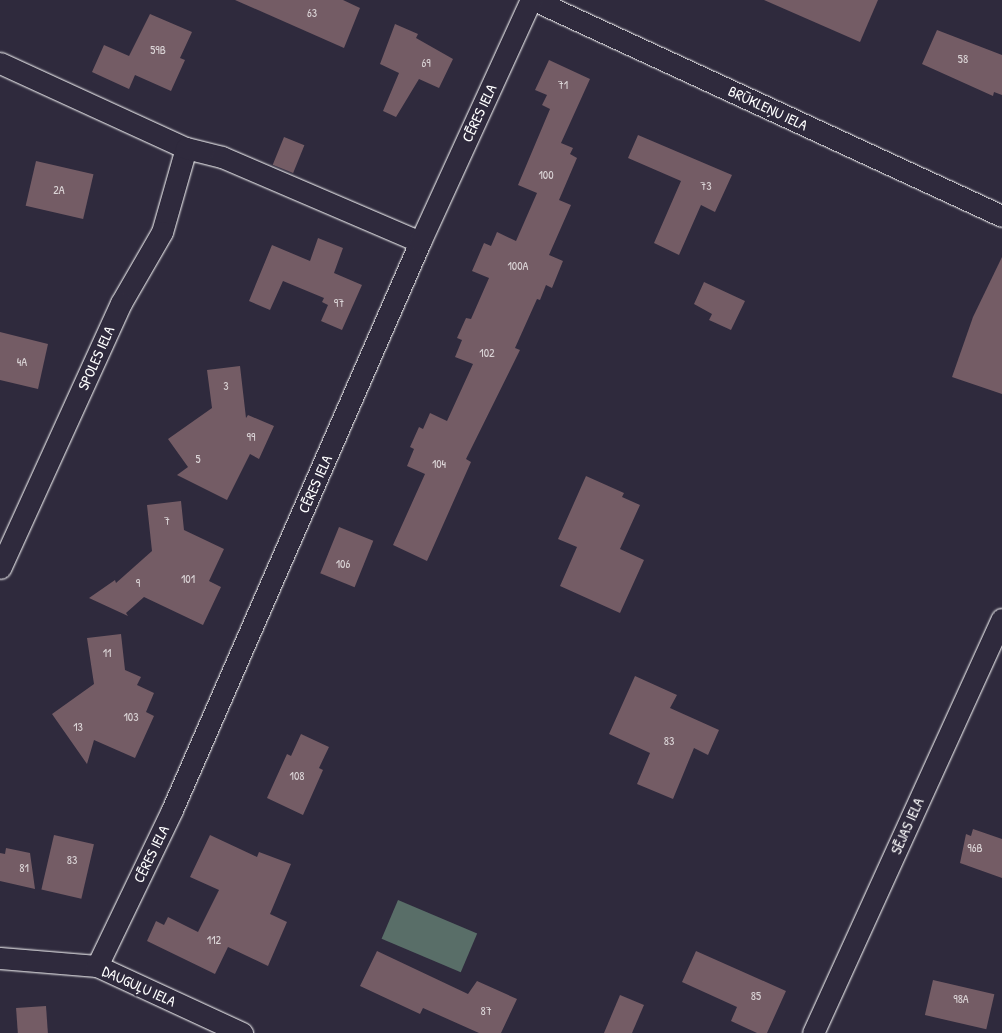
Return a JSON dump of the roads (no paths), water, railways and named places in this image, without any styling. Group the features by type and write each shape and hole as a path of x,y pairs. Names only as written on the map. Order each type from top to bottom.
{"street":[{"name":"BRŪKLEŅU IELA","path":"532,0 1002,216"},
{"name":"CĒRES IELA","path":"97,966 172,810 420,242 532,0"},
{"path":"0,63 186,148 222,157 420,242"},
{"name":"SPOLES IELA","path":"0,568 121,303 162,232 186,148"},
{"name":"SĒJAS IELA","path":"813,1033 1002,619"},
{"name":"DAUGUĻU IELA","path":"0,958 97,966 242,1033"}]}
